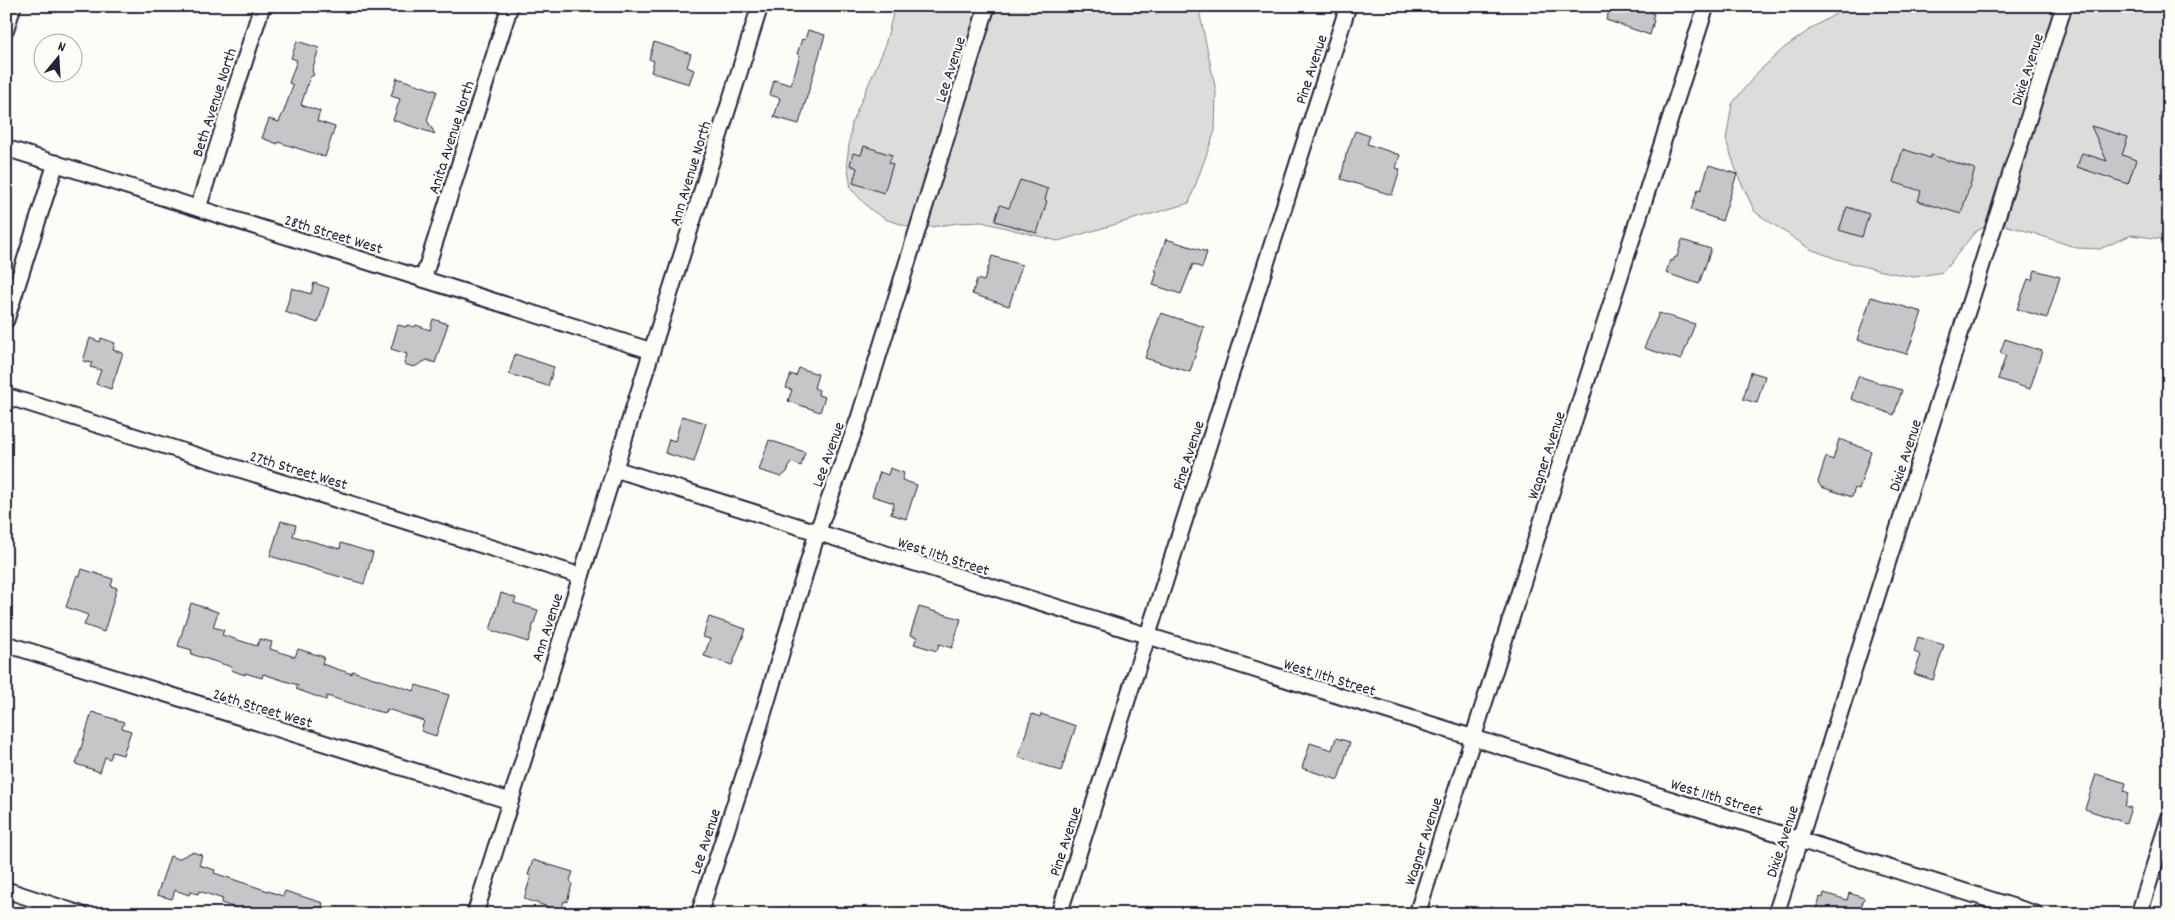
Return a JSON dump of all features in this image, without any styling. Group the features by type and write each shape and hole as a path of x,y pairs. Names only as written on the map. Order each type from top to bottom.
{"street":[{"path":"6,29 13,6"},
{"name":"Beth Avenue North","path":"198,208 262,6"},
{"name":"Anita Avenue North","path":"423,279 510,6"},
{"name":"Ann Avenue North","path":"652,351 760,6"},
{"name":"Lee Avenue","path":"699,914 754,742 817,533 859,418 987,6"},
{"name":"Pine Avenue","path":"1059,914 1348,6"},
{"name":"Wagner Avenue","path":"1417,914 1706,6"},
{"name":"Dixie Avenue","path":"1776,914 2064,6"},
{"name":"28th Street West","path":"6,148 652,351"},
{"path":"6,320 56,163"},
{"name":"Ann Avenue","path":"475,914 652,351"},
{"name":"27th Street West","path":"6,396 581,576"},
{"name":"West 11th Street","path":"615,469 2036,914"},
{"name":"26th Street West","path":"6,644 510,801"},
{"path":"2139,914 2169,819"},
{"path":"6,890 80,914"}],"shaded area":[{"path":"895,6 1203,6 1200,15 1216,91 1215,131 1189,203 1058,241 982,222 958,223 916,229 885,219 870,209 851,189 847,161 852,122 884,49"},
{"path":"1849,6 2169,6 2169,240 2131,235 2100,249 2077,248 1994,222 1975,232 1943,272 1914,277 1877,270 1810,249 1755,212 1738,176 1726,140 1732,104 1756,74 1784,48 1815,26"}],"building":[{"path":"1611,6 1653,6 1651,13 1654,14 1652,19 1654,20 1650,35 1606,20"},
{"path":"808,30 825,35 799,124 774,117 780,98 770,95 774,80 791,85 800,55 797,54 802,39 805,40"},
{"path":"297,41 319,48 312,71 314,75 310,77 301,105 320,111 317,121 335,127 325,157 262,138 269,119 279,122 284,111 293,85 289,83 297,60 291,58"},
{"path":"654,42 691,54 687,67 694,70 689,84 651,72 654,61 649,59"},
{"path":"397,78 437,91 427,120 435,134 393,120 400,99 391,96"},
{"path":"2091,126 2128,137 2122,155 2136,160 2128,184 2077,167 2082,153 2107,161"},
{"path":"1355,131 1370,136 1367,144 1400,155 1396,168 1400,169 1392,195 1341,179 1346,155"},
{"path":"864,146 892,155 889,163 893,164 884,193 853,183 857,168 850,165 853,153 861,155"},
{"path":"1903,149 1930,158 1931,155 1975,169 1961,214 1918,201 1921,191 1893,182"},
{"path":"1709,165 1737,174 1722,221 1691,210 1698,189 1701,190"},
{"path":"1020,180 1048,189 1045,200 1047,201 1037,233 995,221 1000,205 1009,208"},
{"path":"1847,207 1869,214 1862,237 1839,230"},
{"path":"1166,239 1207,252 1202,268 1193,264 1181,294 1153,285 1157,272 1155,271"},
{"path":"1682,240 1711,249 1699,284 1666,273 1670,260 1673,261 1677,257"},
{"path":"992,256 1022,265 1009,306 972,294 977,279 984,281"},
{"path":"2035,270 2060,277 2047,318 2017,309 2028,279 2032,280"},
{"path":"314,283 329,288 318,323 285,312 292,288 311,294"},
{"path":"1871,297 1922,312 1907,354 1857,340"},
{"path":"1161,313 1204,327 1190,372 1145,358"},
{"path":"1659,313 1695,324 1681,360 1644,348"},
{"path":"433,319 448,324 435,363 427,360 414,367 404,364 407,354 391,349 398,325 415,327 416,325 430,330"},
{"path":"90,338 100,342 101,338 115,343 113,350 123,353 111,389 96,384 101,370 90,367 92,363 83,361"},
{"path":"2005,339 2042,351 2030,389 1998,379 2006,355 2000,353"},
{"path":"515,354 554,367 548,386 509,374"},
{"path":"799,368 818,374 814,388 819,390 818,395 825,397 820,412 788,401 792,390 786,388 791,374 796,376"},
{"path":"1751,372 1765,376 1757,403 1743,399"},
{"path":"1858,376 1902,390 1894,415 1851,399"},
{"path":"682,416 706,423 694,462 665,453 669,439 675,441"},
{"path":"1839,439 1871,451 1859,489 1855,488 1852,497 1821,487 1818,482 1826,457 1833,460"},
{"path":"769,440 805,452 801,466 791,462 787,472 781,477 759,470"},
{"path":"890,468 904,473 902,480 917,485 906,519 891,514 894,503 872,496 880,472 888,475"},
{"path":"281,521 296,525 293,536 340,549 341,543 373,553 364,584 270,556"},
{"path":"82,569 113,579 111,586 117,588 104,632 84,625 88,615 66,607 77,575 80,576"},
{"path":"501,593 516,598 514,603 538,610 528,642 490,630"},
{"path":"191,603 218,612 213,627 224,630 222,635 257,646 260,639 272,642 270,649 295,657 298,649 324,657 322,664 352,674 352,671 414,691 416,685 449,695 436,736 421,731 424,721 387,709 386,713 376,711 327,696 326,700 296,689 298,685 263,674 262,678 245,673 245,675 231,670 232,667 191,654 192,650 178,646"},
{"path":"919,607 961,619 952,648 939,644 937,651 914,644 917,637 910,635"},
{"path":"709,617 746,629 732,665 704,656 710,639 703,637"},
{"path":"1918,637 1944,645 1933,680 1914,674 1921,655 1914,652"},
{"path":"92,712 124,722 122,728 131,731 123,755 112,752 110,759 105,757 100,772 76,764"},
{"path":"1032,714 1040,717 1041,714 1076,726 1061,771 1018,757"},
{"path":"1336,738 1350,742 1338,780 1302,768 1310,743 1332,750"},
{"path":"2096,774 2126,783 2124,791 2129,793 2125,806 2131,808 2126,823 2085,809"},
{"path":"192,852 202,855 199,865 215,870 214,873 283,896 285,891 323,903 320,914 236,914 238,909 221,903 223,899 199,891 198,894 190,892 189,895 175,890 172,899 157,895 170,856 178,859"},
{"path":"533,860 573,872 567,902 564,901 561,911 524,899 531,876 528,875"},
{"path":"1824,893 1847,900 1849,893 1864,898 1859,914 1815,914 1820,897 1823,898"}]}
